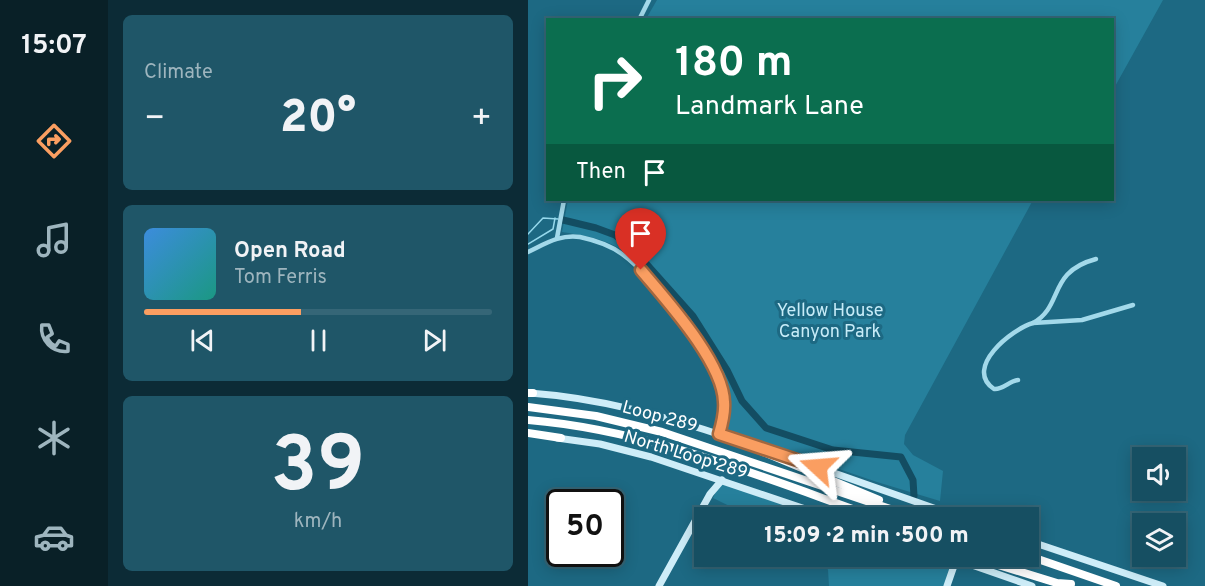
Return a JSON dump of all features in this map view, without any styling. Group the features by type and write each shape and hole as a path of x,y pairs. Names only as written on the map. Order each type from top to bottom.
{"highway":[{"name":"Loop 289","path":"528,407 596,416 662,432 884,507"},
{"name":"Loop 289","path":"528,420 600,430 658,443 846,507"},
{"path":"528,435 561,438"},
{"path":"723,436 787,460 892,507"},
{"path":"1039,559 1118,586"},
{"path":"1005,567 1057,583 1075,585"},
{"path":"1023,567 1075,585"}],"main road":[{"name":"North Loop 289","path":"530,393 615,405 659,415 825,469 931,507"},
{"name":"North Loop 289","path":"561,438 625,450 709,475 800,507"},
{"path":"709,475 710,494"},
{"path":"659,586 710,494 722,480"},
{"path":"1039,544 1163,586"},
{"path":"947,586 954,567"},
{"path":"976,567 1032,586"}],"street":[{"path":"640,18 649,0"},
{"path":"557,238 564,201"},
{"path":"528,252 557,238 579,237 615,249 641,270 700,346 720,382 724,403 723,436"},
{"path":"1018,380 1009,382 1000,389 994,389 985,380 984,368 992,352 1019,328 1043,317 1068,272 1080,263 1096,259"},
{"path":"1033,323 1083,320 1133,305"}],"green space":[{"path":"657,0 1163,0 1114,88 1114,18 647,18"},
{"name":"Yellow House Canyon Park","path":"568,201 1032,201 905,435 904,444 913,455 943,471 940,501 725,430 727,394 719,371 695,330 664,289 630,256 615,246 602,240 562,232"},
{"path":"722,484 791,507 731,507 713,498"},
{"path":"827,567 949,567 944,586 829,586"}],"waterway":[{"path":"528,234 543,218 558,219"},
{"path":"528,244 553,229 555,218"},
{"path":"563,220 615,235 634,250 693,316 727,370 742,401 766,428 833,450 901,457 913,480 914,496"}],"route":[{"path":"641,270 700,346 720,382 724,403 719,434 818,467"}]}
